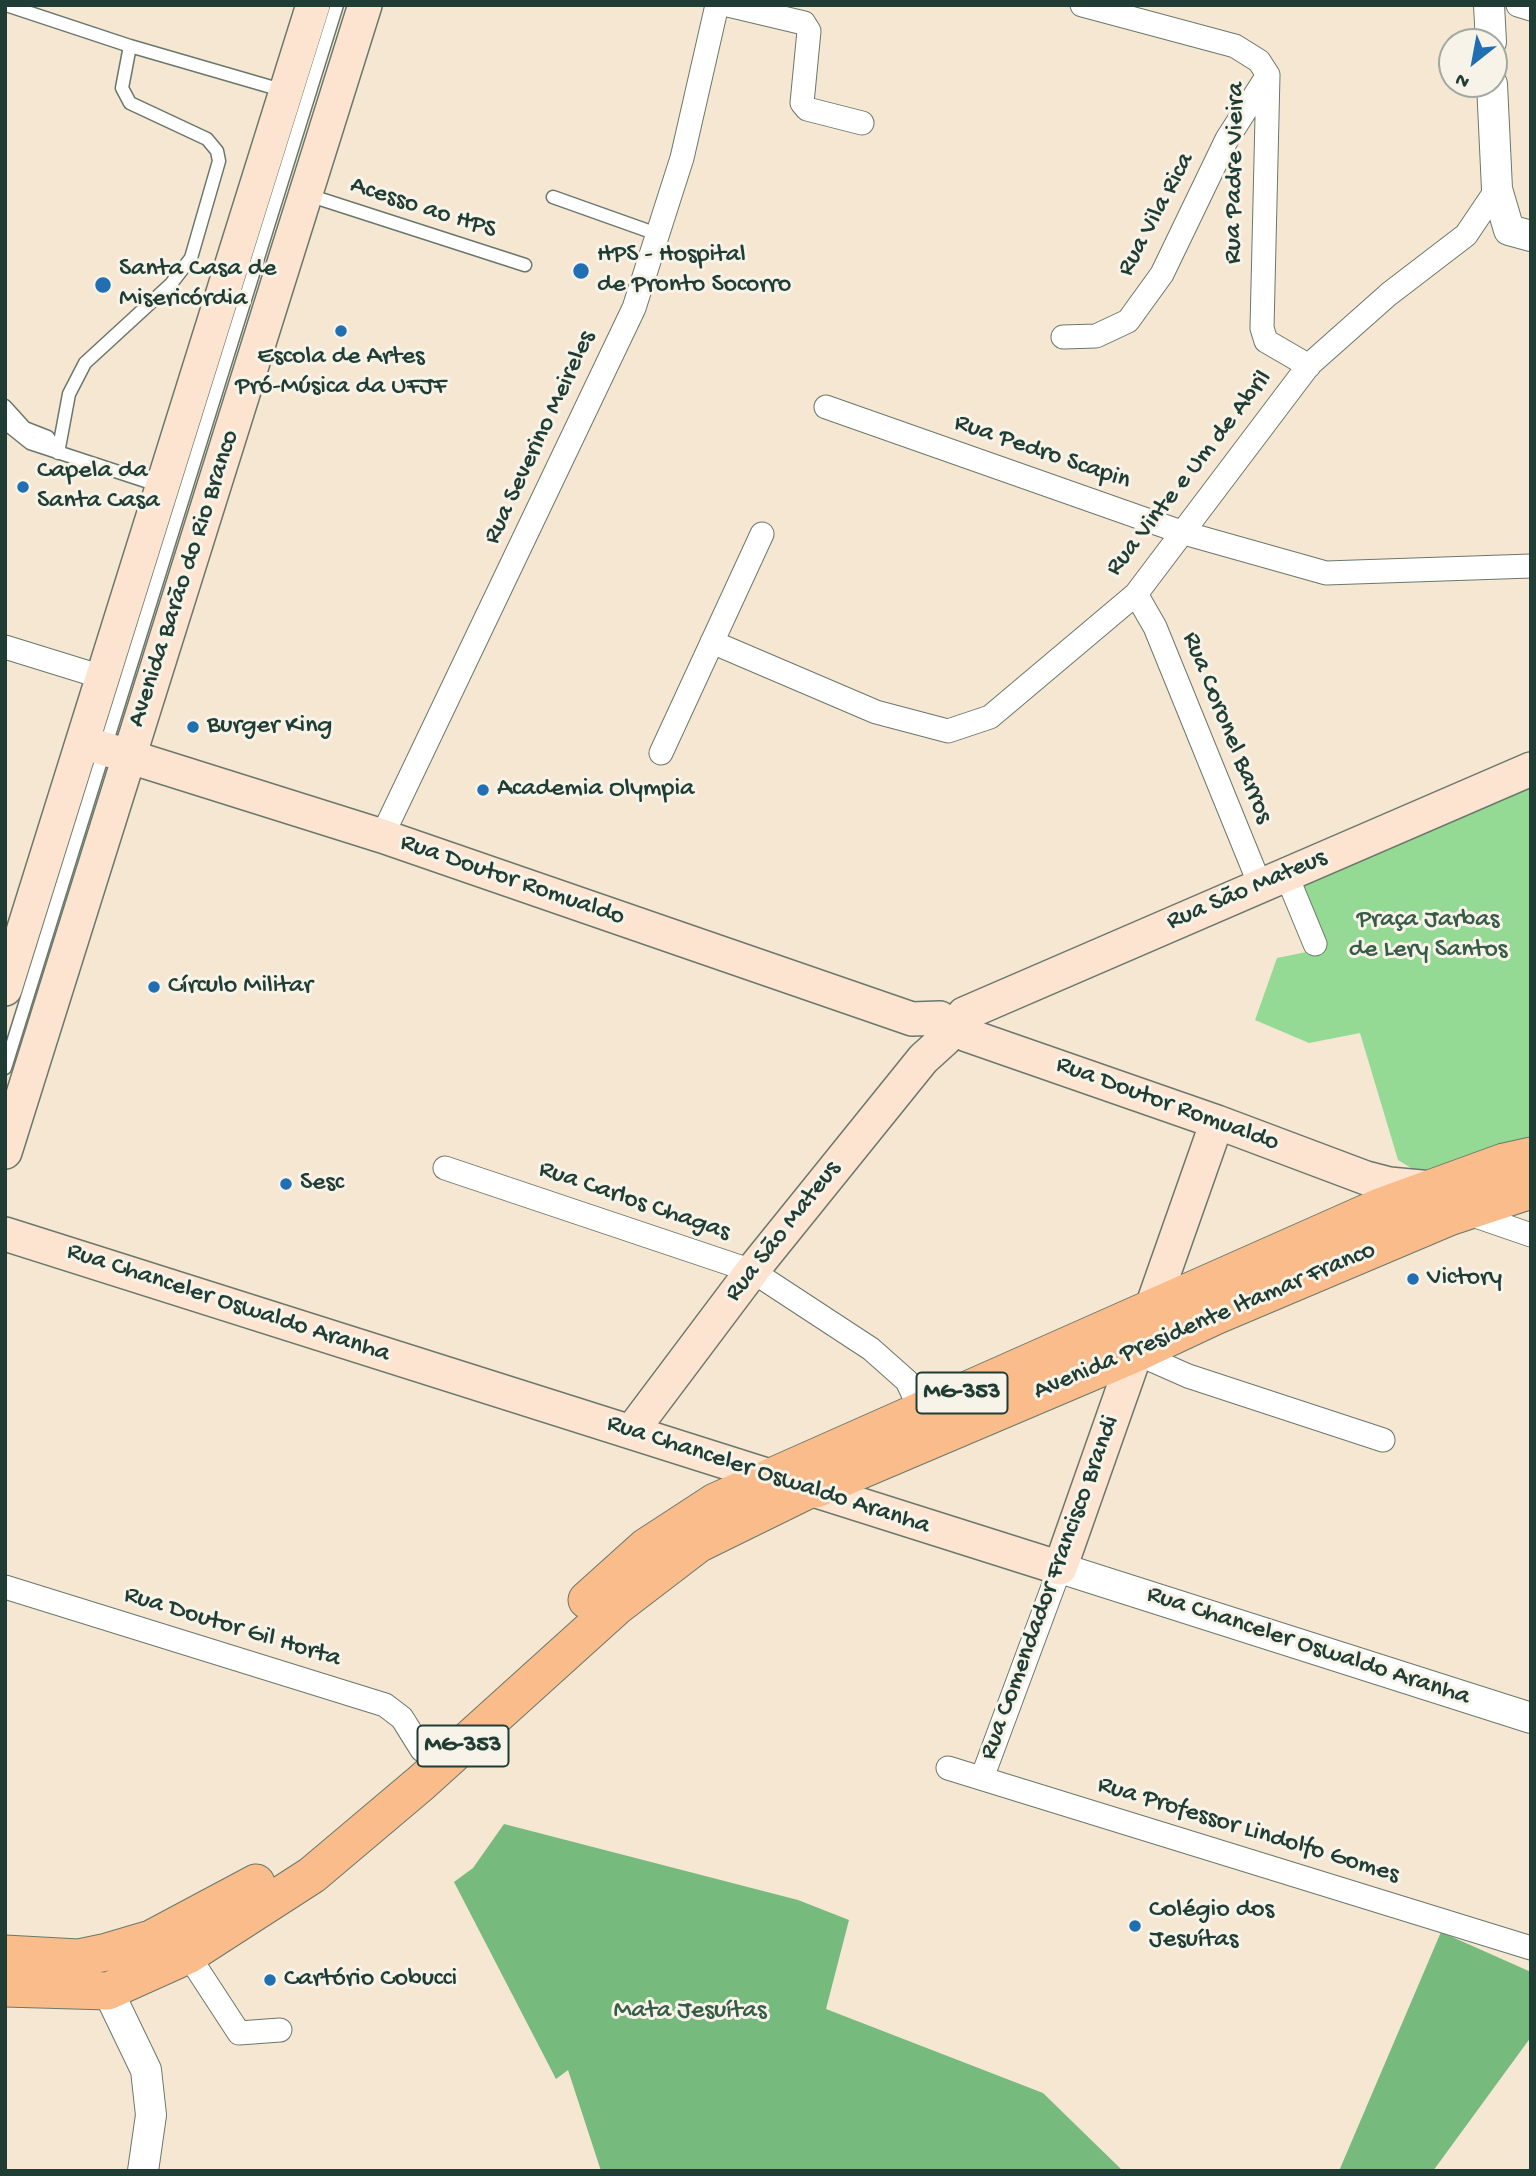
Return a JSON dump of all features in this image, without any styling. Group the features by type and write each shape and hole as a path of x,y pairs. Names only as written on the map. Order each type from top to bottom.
{"main road":[{"name":"Avenida Barão do Rio Branco","path":"5,1152 106,748 102,677 173,489 285,91 313,5"},
{"name":"Avenida Barão do Rio Branco","path":"15,997 106,748 294,191 365,5"},
{"name":"Rua Doutor Romualdo","path":"106,748 382,836 942,1031 1217,1122 1373,1193"},
{"name":"Rua São Mateus","path":"631,1432 752,1271 942,1031 1273,880 1529,772"},
{"path":"1172,1323 1217,1122"},
{"name":"Avenida Presidente Itamar Franco","path":"5,1988 108,1991 188,1955 312,1875 421,1783 587,1632 652,1577 698,1544 810,1489 816,1489 1136,1353 1172,1323 1373,1193 1432,1188 1504,1162 1531,1156"},
{"name":"Avenida Presidente Itamar Franco","path":"5,1954 78,1958 107,1952 151,1939 243,1891 290,1861 422,1750 646,1547 715,1502 920,1411 1172,1323 1463,1212 1531,1190"},
{"name":"Rua Chanceler Oswaldo Aranha","path":"5,1234 1060,1568"},
{"name":"Rua Comendador Francisco Brandi","path":"1060,1568 1136,1353"},
{"path":"108,1991 109,1981 118,1970 228,1910 243,1891"}],"street":[{"name":"Rua Severino Meireles","path":"382,836 634,307 682,158 717,5"},
{"path":"728,5 804,23 809,31 802,103 807,109 862,124"},
{"name":"Rua Padre Vieira","path":"1082,5 1235,46 1259,61 1268,75 1262,328 1266,341 1308,366"},
{"path":"1518,5 1531,9"},
{"path":"1492,28 1494,7"},
{"name":"Rua Vila Rica","path":"1063,337 1096,336 1128,321 1162,274 1227,139 1268,75"},
{"path":"1466,235 1520,233 1497,190 1494,98"},
{"path":"1466,235 1497,190"},
{"name":"Rua Vinte e Um de Abril","path":"712,642 876,712 948,731 990,717 1136,594 1308,366 1388,294 1466,235"},
{"name":"Rua Pedro Scapin","path":"826,407 1184,533 1326,573 1387,568 1531,566"},
{"path":"661,753 762,534"},
{"name":"Rua Coronel Barros","path":"1136,594 1155,627 1273,880"},
{"path":"5,648 102,677"},
{"path":"1273,880 1314,943"},
{"name":"Rua Carlos Chagas","path":"445,1168 752,1271 872,1349 907,1381 920,1411"},
{"path":"1463,1212 1531,1235"},
{"path":"1172,1323 1177,1359 1188,1376"},
{"path":"1136,1353 1188,1376 1383,1440"},
{"name":"Rua Chanceler Oswaldo Aranha","path":"1060,1568 1531,1718"},
{"name":"Rua Comendador Francisco Brandi","path":"982,1778 1060,1568"},
{"name":"Rua Doutor Gil Horta","path":"5,1587 385,1705 402,1718 422,1750"},
{"name":"Rua Professor Lindolfo Gomes","path":"948,1768 1531,1948"},
{"path":"188,1955 239,2033 280,2030"},
{"path":"108,1991 146,2070 151,2115 143,2171"}],"lane":[{"path":"6,5 130,46 285,91"},
{"name":"Avenida Barão do Rio Branco","path":"106,748 173,489 294,191 337,5"},
{"path":"58,453 69,394 85,363 171,284 191,258 219,161 217,151 207,139 130,103 122,88 130,46"},
{"name":"Acesso ao HPS","path":"294,191 525,265"},
{"path":"553,197 657,234"},
{"path":"5,406 25,428 48,437 58,453"},
{"path":"5,423 30,443 173,489"},
{"path":"5,999 15,997"},
{"name":"Avenida Barão do Rio Branco","path":"5,1068 15,997"}],"green space":[{"name":"Praça Jarbas de Lery Santos","path":"1524,785 1531,790 1531,1140 1421,1174 1398,1160 1360,1033 1309,1043 1255,1020 1277,958 1326,948 1300,876"},
{"name":"Mata Jesuítas","path":"504,1824 798,1900 849,1920 826,2009 1043,2093 1123,2171 601,2171 568,2070 556,2079 454,1882 473,1868"},
{"path":"1441,1932 1531,1972 1531,2037 1433,2171 1339,2171"}],"place":[{"name":"HPS - Hospital de Pronto Socorro","path":"581,271"},
{"name":"Santa Casa de Misericórdia","path":"103,285"},
{"name":"Escola de Artes Pró-Música da UFJF","path":"341,331"},
{"name":"Capela da Santa Casa","path":"23,487"},
{"name":"Burger King","path":"193,727"},
{"name":"Academia Olympia","path":"483,790"},
{"name":"Círculo Militar","path":"154,987"},
{"name":"Sesc","path":"286,1184"},
{"name":"Victory","path":"1413,1279"},
{"name":"Colégio dos Jesuítas","path":"1135,1926"},
{"name":"Cartório Cobucci","path":"270,1980"}]}
